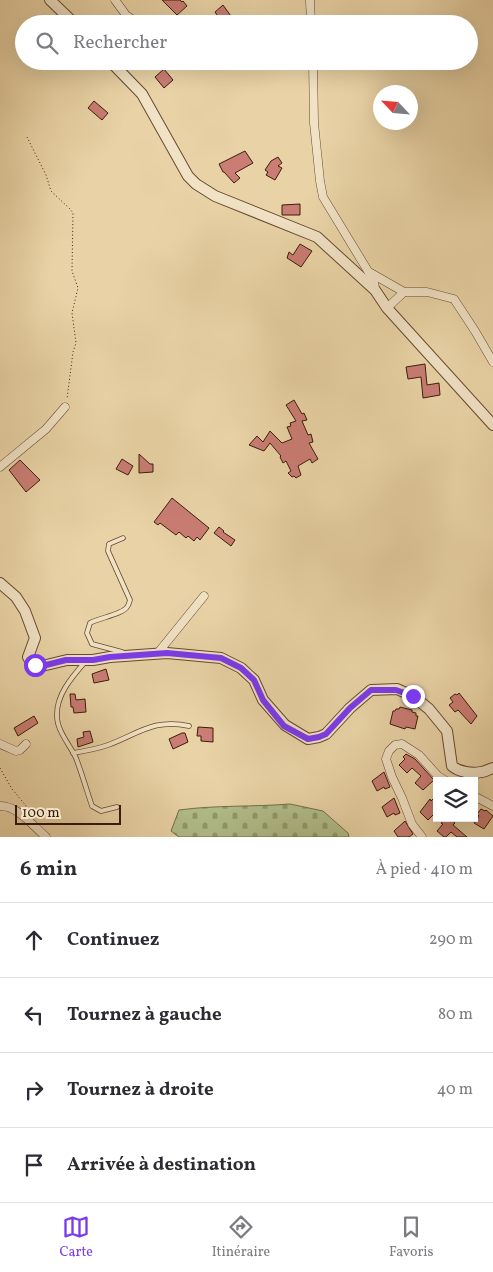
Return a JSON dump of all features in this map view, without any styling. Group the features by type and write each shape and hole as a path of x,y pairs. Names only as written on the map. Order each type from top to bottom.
{"street":[{"path":"50,0 66,15"},
{"path":"115,0 126,15"},
{"path":"310,0 311,15"},
{"path":"119,70 142,94 188,176 196,184 215,196 317,237 375,290 387,308 493,425"},
{"path":"313,70 314,123 323,197 368,270 374,282 375,290"},
{"path":"368,270 404,292 427,292 454,299 475,330 493,362"},
{"path":"387,308 404,292"},
{"path":"0,467 46,429 65,406"},
{"path":"0,583 8,588 25,611 35,638 28,657 32,664 42,666 66,660 167,653 221,658 241,668 254,680 263,700 284,726 308,739 326,734 350,708 371,690 396,690 413,696 429,710 447,731 452,766 467,772 481,772 493,768"},
{"path":"157,654 204,596"},
{"path":"0,744 16,751 26,744"},
{"path":"422,837 412,824 392,777 386,759 389,751 395,745 402,744 419,755 440,777"},
{"path":"478,798 493,806"},
{"path":"0,806 16,810 46,837"}],"lane":[{"path":"122,538 109,544 108,551 130,600 128,607 121,612 90,623 87,633 92,644 134,656"},
{"path":"86,660 68,682 61,695 57,716 73,753 92,806 100,811 117,807"},
{"path":"73,753 106,746 154,725 177,724 189,726"}],"path":[{"path":"27,137 46,175 51,191 73,213 72,271 78,288 72,313 76,343 65,406"},
{"path":"0,768 12,789 34,815"}],"green space":[{"path":"290,804 323,811 348,833 349,837 179,837 171,831 179,810"}],"building":[{"path":"162,0 180,0 187,6 177,15"},
{"path":"223,5 230,15 217,15 215,12"},
{"path":"165,70 173,80 164,88 155,77"},
{"path":"94,101 108,113 102,120 88,108"},
{"path":"245,151 253,163 235,173 240,178 234,183 223,172 219,164"},
{"path":"278,157 282,163 278,166 282,168 275,180 266,175 268,172 265,170 271,161"},
{"path":"300,204 300,215 282,215 282,205"},
{"path":"300,244 312,251 301,267 287,258 289,252 293,255"},
{"path":"425,364 427,385 439,383 440,395 423,398 421,377 408,379 406,367"},
{"path":"294,400 307,420 302,421 308,435 311,434 313,442 309,443 318,459 312,463 310,459 298,466 301,475 296,478 288,473 291,471 286,461 283,463 281,456 270,443 264,451 249,445 257,436 263,442 270,431 282,443 292,439 287,427 291,426 290,423 296,421 286,405"},
{"path":"139,454 150,464 153,464 153,472 139,473"},
{"path":"122,459 133,466 128,475 116,469"},
{"path":"20,460 40,480 26,492 9,470"},
{"path":"172,498 209,528 200,540 197,537 194,541 188,536 186,538 179,532 176,535 160,523 158,525 154,522"},
{"path":"219,527 235,540 231,546 214,533"},
{"path":"106,669 109,680 94,683 92,674"},
{"path":"459,693 477,716 471,724 458,710 455,712 449,705 453,702 450,698"},
{"path":"70,694 75,694 76,700 85,699 86,712 74,713 73,707 71,707"},
{"path":"400,707 416,713 416,716 418,716 415,729 406,727 405,729 390,724 393,711"},
{"path":"34,716 38,723 18,736 14,728"},
{"path":"198,727 213,728 213,742 201,741 201,736 197,736"},
{"path":"90,731 93,742 78,747 77,739 84,737 83,732"},
{"path":"185,733 188,742 173,749 169,739"},
{"path":"406,754 415,759 433,779 423,790 415,783 421,776 412,768 407,773 399,765 405,759 403,757"},
{"path":"384,772 390,787 385,789 384,787 377,791 372,781"},
{"path":"394,798 400,813 395,815 394,813 387,817 382,807"},
{"path":"430,799 431,801 433,799 433,815 428,820 420,812"},
{"path":"481,809 486,810 493,816 484,829 474,823 478,822 478,813"},
{"path":"405,821 413,834 409,837 398,837 394,831"},
{"path":"454,822 455,823 453,825 467,837 457,837 451,832 444,837 437,831 443,824 441,823"}],"route":[{"path":"35,665 42,666 66,660 93,660 167,653 221,658 241,668 254,680 263,700 284,726 308,739 326,734 350,708 371,690 396,690 413,696"}]}
